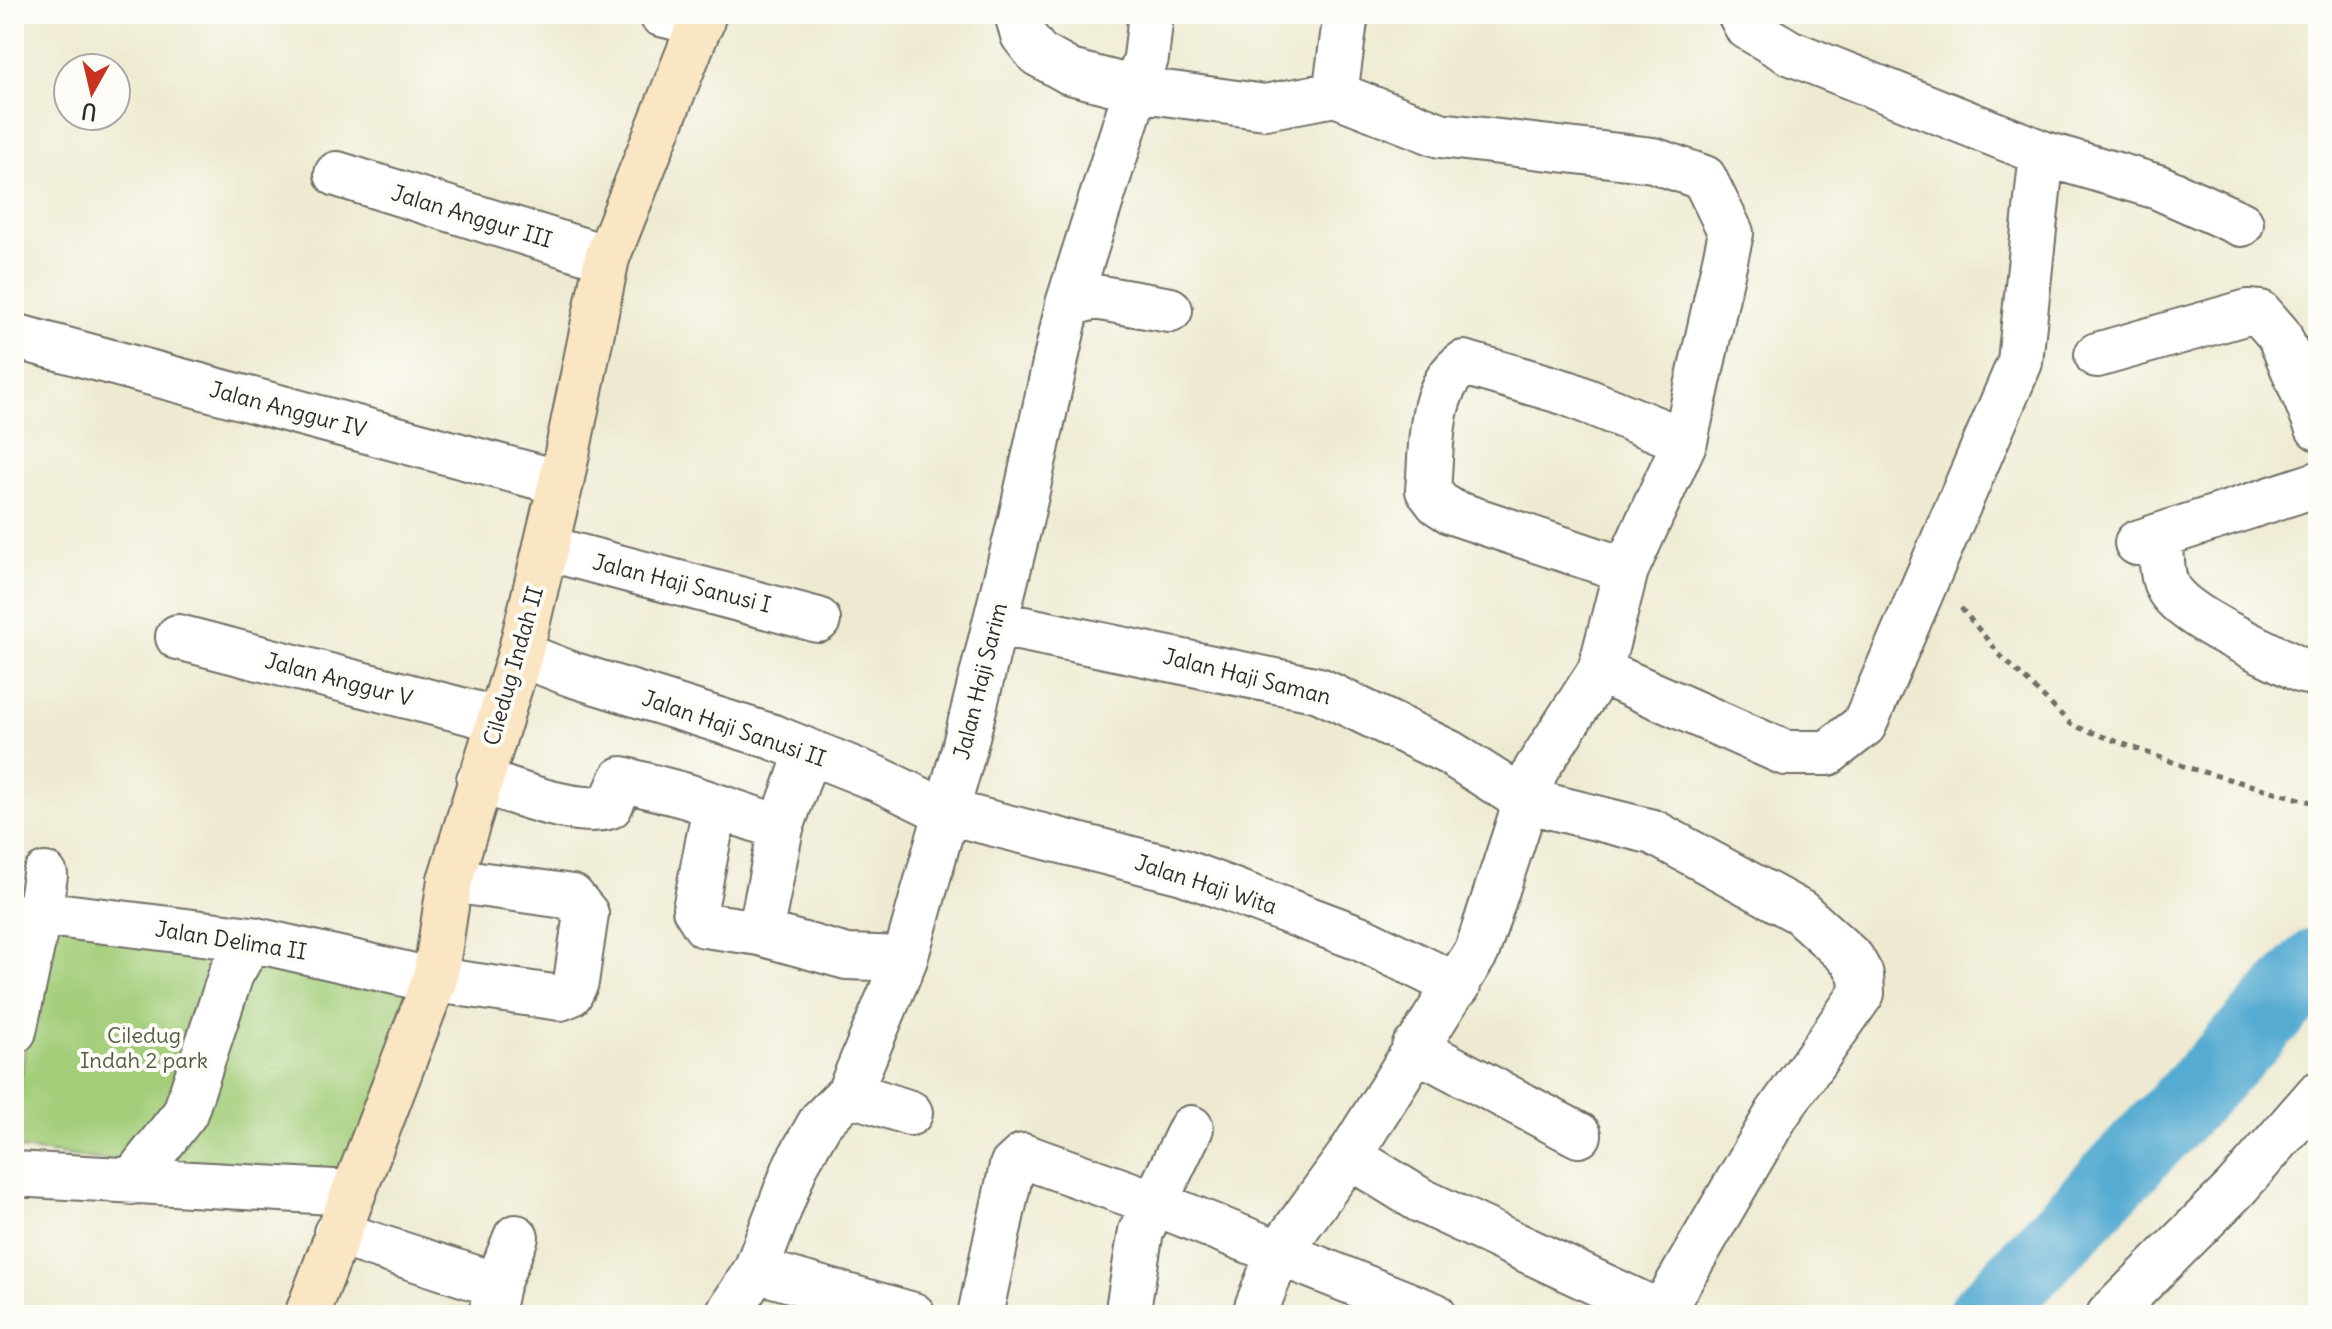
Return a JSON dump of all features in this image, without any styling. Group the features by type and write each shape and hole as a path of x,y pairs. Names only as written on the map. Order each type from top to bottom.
{"street":[{"path":"1017,14 1023,35 1038,54 1070,72 1136,89 1265,107 1335,94 1440,135 1653,160 1704,178 1731,233 1685,441 1626,570 1600,671 1536,770 1477,951 1458,986 1414,1048 1349,1156 1278,1254 1257,1307"},
{"name":"Jalan Haji Sarim","path":"727,1315 756,1270 796,1165 821,1121 849,1093 905,959 944,811 963,753 1068,304 1146,58 1151,14"},
{"path":"1335,94 1346,14"},
{"path":"1740,14 1747,27 1789,52 2042,153 2158,187 2241,224"},
{"name":"Ciledug Indah II","path":"307,1315 428,978 450,880 520,654 561,483 607,258 689,17"},
{"path":"1600,671 1785,753 1828,753 1864,725 2020,362 2042,153"},
{"name":"Jalan Anggur III","path":"337,174 607,258"},
{"path":"1068,304 1095,297 1170,310"},
{"path":"2097,355 2248,312 2260,313 2279,335 2318,428"},
{"name":"Jalan Anggur IV","path":"14,336 561,483"},
{"path":"1626,570 1452,512 1438,503 1428,490 1441,387 1451,372 1464,363 1498,370 1628,415 1685,441"},
{"path":"2318,484 2149,539 2170,591 2201,618 2302,671 2318,674"},
{"name":"Jalan Haji Sanusi I","path":"546,548 818,620"},
{"name":"Jalan Haji Saman","path":"995,623 1319,690 1450,753 1524,800 1653,832 1800,912 1852,959 1861,975 1862,993 1777,1114 1660,1314"},
{"name":"Jalan Anggur V","path":"178,637 500,720"},
{"name":"Jalan Haji Sanusi II","path":"520,654 808,751 880,780 944,811"},
{"path":"760,933 781,828 808,751"},
{"path":"479,780 581,809 599,810 610,806 622,779 781,828"},
{"path":"715,806 695,909 705,925 760,933 847,957 905,959"},
{"name":"Jalan Haji Wita","path":"944,811 1183,872 1362,939 1458,986"},
{"name":"Jalan Delima II","path":"14,1031 42,894 428,978 560,998 570,994 576,982 586,914 572,897 450,880"},
{"path":"131,1182 185,1113 231,974 251,939"},
{"path":"1414,1048 1579,1135"},
{"path":"849,1093 910,1113"},
{"path":"2109,1315 2236,1188 2318,1094"},
{"path":"1127,1315 1141,1231 1191,1128"},
{"path":"980,1315 1012,1166 1023,1156 1155,1203 1431,1314"},
{"path":"1349,1156 1420,1200 1660,1314"},
{"path":"14,1174 131,1182 344,1213 494,1300 516,1237"},
{"path":"756,1270 913,1315"}],"path":[{"path":"1929,570 2001,656 2072,725 2189,768 2318,804"}],"green space":[{"name":"Ciledug Indah 2 park","path":"39,913 435,979 351,1193 14,1148"}],"waterway":[{"path":"1984,1315 2318,963"}]}
